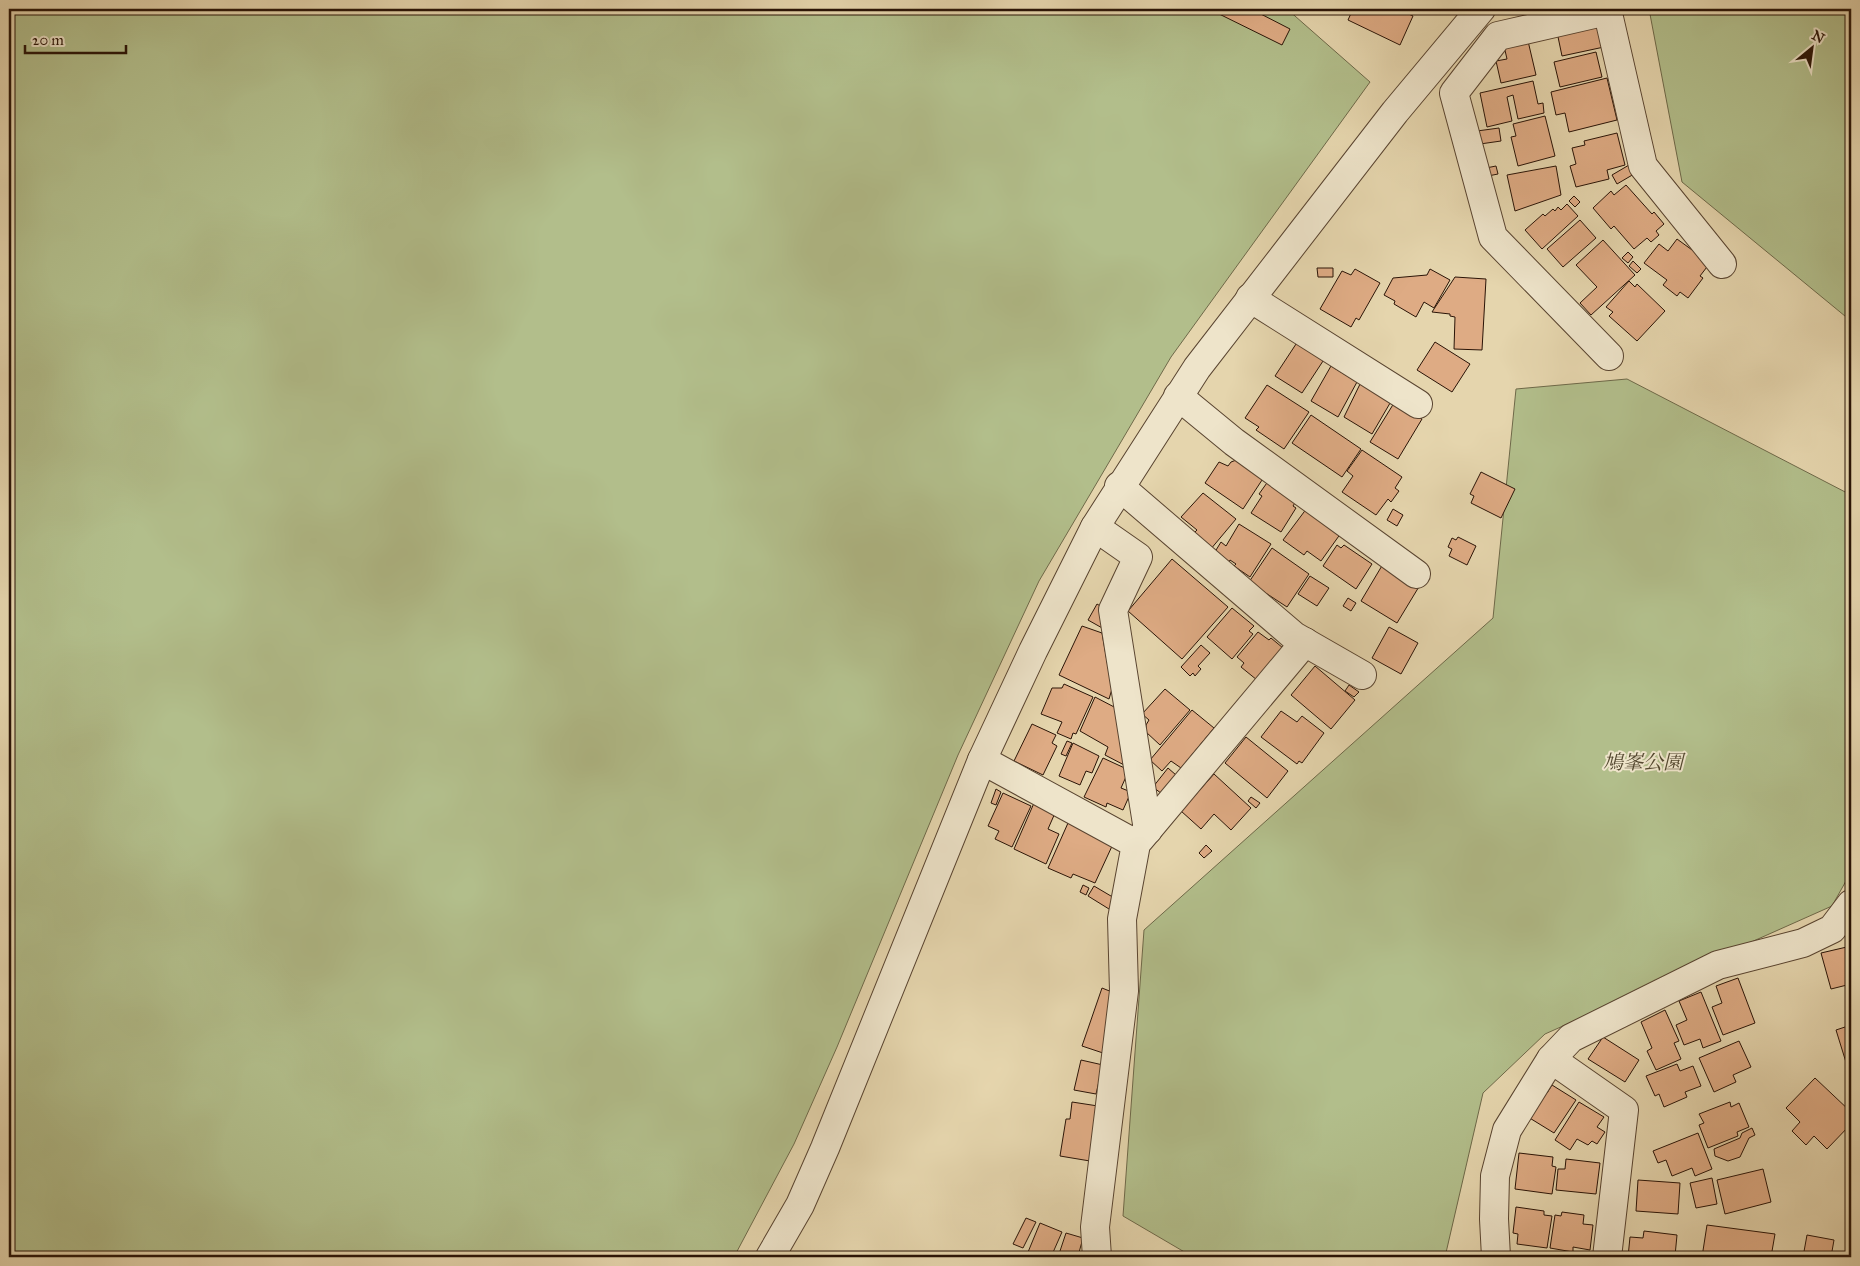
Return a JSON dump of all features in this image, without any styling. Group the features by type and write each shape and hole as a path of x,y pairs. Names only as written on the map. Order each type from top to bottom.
{"street":[{"path":"770,1257 800,1205 825,1148 982,760 1033,651 1095,527 1119,486 1178,396 1250,298 1395,112 1481,9"},
{"path":"1609,356 1493,237 1454,93 1498,36 1607,10 1643,166 1722,264"},
{"path":"1250,298 1418,404"},
{"path":"1178,396 1234,442 1416,574"},
{"path":"1119,486 1294,636 1362,675"},
{"path":"1095,527 1138,557 1113,610 1142,837 1122,919 1124,991 1095,1227 1097,1257"},
{"path":"1142,837 1305,642"},
{"path":"982,760 1142,837"},
{"path":"1496,1257 1494,1220 1495,1176 1507,1130 1551,1059 1571,1038 1718,965 1803,943 1832,929 1851,904"},
{"path":"1551,1059 1624,1110 1607,1257"}],"green space":[{"path":"9,9 1287,9 1370,82 1171,357 1039,581 958,755 837,1047 794,1144 734,1257 9,1257"},
{"path":"1649,9 1851,9 1851,321 1682,182"},
{"name":"鳩峯公園","path":"1627,379 1851,495 1851,872 1832,906 1545,1034 1483,1093 1445,1257 1193,1257 1123,1216 1144,930 1493,618 1516,389"}],"building":[{"path":"1209,9 1256,9 1255,11 1290,29 1282,45"},
{"path":"1353,9 1398,9 1413,16 1400,45 1348,20"},
{"path":"1598,22 1604,47 1562,56 1557,32"},
{"path":"1528,41 1536,75 1501,83 1496,61 1507,59 1504,46"},
{"path":"1596,52 1602,77 1560,87 1554,62"},
{"path":"1607,78 1617,120 1569,132 1565,113 1556,115 1551,92"},
{"path":"1533,81 1538,104 1543,103 1544,113 1518,119 1513,95 1507,97 1512,121 1487,127 1480,93"},
{"path":"1545,116 1555,156 1518,166 1511,137 1516,136 1513,124"},
{"path":"1499,128 1501,141 1480,144 1477,131"},
{"path":"1617,133 1625,165 1607,170 1609,179 1576,187 1570,166 1576,164 1572,148 1585,145 1584,141"},
{"path":"1629,165 1634,174 1617,184 1612,175"},
{"path":"1496,166 1498,174 1488,176 1486,168"},
{"path":"1556,166 1561,195 1515,211 1507,175"},
{"path":"1626,185 1652,214 1654,212 1664,224 1656,231 1659,235 1651,242 1647,238 1634,249 1614,226 1611,229 1593,208 1611,191 1614,195"},
{"path":"1574,196 1580,202 1575,207 1569,201"},
{"path":"1567,204 1578,216 1542,249 1525,230 1543,214 1545,216 1553,209 1555,211 1558,207 1561,210"},
{"path":"1580,220 1596,238 1563,267 1547,249"},
{"path":"1677,239 1710,263 1700,276 1703,278 1688,298 1680,292 1677,296 1663,285 1667,280 1644,263 1659,244 1668,251"},
{"path":"1603,240 1635,275 1591,315 1580,303 1597,287 1576,265"},
{"path":"1628,252 1633,257 1628,263 1622,258"},
{"path":"1633,261 1641,269 1637,273 1629,266"},
{"path":"1317,268 1333,268 1333,277 1318,277"},
{"path":"1355,269 1380,283 1359,320 1356,318 1351,327 1320,309 1342,271 1351,275"},
{"path":"1430,269 1450,280 1434,308 1424,302 1416,317 1394,304 1395,301 1384,295 1393,278 1427,275"},
{"path":"1455,277 1486,279 1482,350 1454,349 1455,317 1450,316 1450,314 1432,312"},
{"path":"1629,281 1635,287 1637,284 1665,311 1637,341 1609,316 1613,312 1606,307"},
{"path":"1298,341 1325,358 1302,393 1275,376"},
{"path":"1435,342 1470,364 1452,392 1417,370"},
{"path":"1331,366 1357,382 1338,417 1311,401"},
{"path":"1362,380 1393,398 1372,434 1344,417"},
{"path":"1267,385 1309,412 1284,449 1256,430 1259,427 1245,418"},
{"path":"1394,403 1422,419 1398,459 1370,442"},
{"path":"1311,415 1361,449 1342,477 1292,443"},
{"path":"1362,450 1402,477 1395,488 1399,491 1391,502 1388,499 1376,515 1342,492 1353,476 1347,471"},
{"path":"1239,459 1264,477 1243,509 1205,483 1219,462 1228,466 1231,462"},
{"path":"1481,472 1515,489 1501,518 1471,503 1474,496 1470,494"},
{"path":"1269,480 1298,498 1293,506 1296,508 1281,532 1251,513 1262,496 1259,494"},
{"path":"1203,493 1236,519 1210,550 1192,535 1197,530 1181,517"},
{"path":"1307,508 1341,533 1321,561 1307,551 1304,555 1283,540"},
{"path":"1393,509 1403,515 1397,526 1387,520"},
{"path":"1239,524 1271,544 1250,577 1234,566 1236,564 1230,560 1228,564 1213,555 1221,542 1226,546"},
{"path":"1458,537 1476,546 1467,565 1449,556 1452,549 1448,547 1452,538 1456,540"},
{"path":"1337,545 1341,548 1344,545 1372,564 1356,589 1323,566"},
{"path":"1272,548 1309,574 1287,607 1249,582"},
{"path":"1172,559 1228,607 1182,659 1128,611"},
{"path":"1383,564 1420,585 1397,623 1361,601"},
{"path":"1310,576 1329,588 1317,606 1298,594"},
{"path":"1348,598 1356,603 1351,611 1343,606"},
{"path":"1097,604 1102,607 1104,629 1088,620"},
{"path":"1232,608 1254,626 1249,631 1253,634 1232,659 1207,637"},
{"path":"1082,626 1102,633 1112,689 1109,699 1059,675"},
{"path":"1389,627 1418,643 1401,674 1372,658"},
{"path":"1258,632 1269,640 1271,638 1283,648 1257,680 1241,667 1244,663 1237,657"},
{"path":"1201,645 1210,653 1198,666 1201,669 1195,676 1193,673 1190,676 1181,667"},
{"path":"1315,666 1355,700 1331,729 1291,695"},
{"path":"1064,684 1093,697 1076,734 1073,733 1071,739 1057,733 1062,722 1041,714 1052,688 1062,688"},
{"path":"1349,685 1359,692 1354,697 1345,691"},
{"path":"1165,689 1190,710 1160,745 1146,732 1146,725 1149,720 1142,714"},
{"path":"1095,697 1118,709 1128,767 1105,755 1108,747 1080,731"},
{"path":"1192,710 1214,728 1181,768 1171,761 1162,771 1150,760"},
{"path":"1281,711 1297,722 1302,716 1324,733 1302,763 1299,761 1297,764 1261,737"},
{"path":"1032,724 1056,735 1052,743 1057,746 1043,775 1014,761"},
{"path":"1246,737 1288,771 1267,798 1225,763"},
{"path":"1067,741 1072,743 1066,756 1061,754"},
{"path":"1073,743 1099,756 1092,773 1086,771 1080,785 1059,776"},
{"path":"1103,758 1129,770 1121,788 1131,792 1123,810 1107,803 1106,807 1084,797"},
{"path":"1168,768 1176,775 1162,794 1153,787"},
{"path":"1214,774 1251,808 1231,830 1214,814 1201,829 1181,811"},
{"path":"996,789 1001,792 996,805 991,803"},
{"path":"1003,793 1031,806 1012,847 995,839 999,831 988,826"},
{"path":"1251,797 1260,803 1256,808 1248,801"},
{"path":"1034,803 1055,813 1048,829 1059,834 1046,864 1014,849"},
{"path":"1068,823 1113,844 1095,883 1073,874 1071,878 1048,868"},
{"path":"1206,845 1212,851 1204,858 1199,853"},
{"path":"1083,885 1089,888 1086,895 1080,892"},
{"path":"1094,886 1116,899 1109,909 1088,896"},
{"path":"1851,946 1851,984 1831,989 1821,953"},
{"path":"1738,978 1755,1023 1723,1035 1712,1007 1722,1003 1716,986"},
{"path":"1102,988 1112,992 1106,1054 1082,1046"},
{"path":"1701,992 1721,1041 1703,1048 1700,1039 1684,1045 1676,1025 1687,1020 1679,1001"},
{"path":"1665,1010 1679,1041 1674,1043 1681,1059 1656,1070 1647,1051 1652,1048 1641,1022"},
{"path":"1851,1025 1851,1071 1849,1072 1836,1030"},
{"path":"1603,1037 1639,1060 1625,1082 1588,1059"},
{"path":"1739,1041 1751,1067 1733,1075 1736,1082 1714,1092 1699,1058"},
{"path":"1081,1060 1103,1065 1096,1094 1074,1090"},
{"path":"1677,1064 1680,1071 1693,1066 1701,1086 1685,1092 1687,1097 1664,1107 1659,1094 1655,1096 1646,1076"},
{"path":"1815,1078 1851,1112 1851,1124 1827,1149 1814,1136 1806,1145 1792,1131 1800,1122 1786,1108"},
{"path":"1552,1085 1576,1100 1554,1133 1528,1117 1545,1091 1547,1093"},
{"path":"1072,1102 1098,1106 1090,1161 1060,1156 1066,1119 1070,1119"},
{"path":"1579,1102 1604,1117 1597,1127 1605,1132 1597,1144 1592,1141 1588,1145 1577,1139 1570,1150 1555,1140"},
{"path":"1730,1102 1731,1107 1739,1103 1749,1127 1737,1132 1738,1136 1708,1148 1699,1125 1704,1123 1699,1114"},
{"path":"1752,1128 1755,1135 1749,1138 1740,1157 1728,1161 1715,1156 1714,1149 1740,1138 1742,1133"},
{"path":"1698,1133 1712,1169 1695,1176 1692,1168 1672,1176 1666,1160 1658,1163 1653,1151"},
{"path":"1519,1153 1553,1157 1552,1166 1556,1167 1552,1194 1515,1189"},
{"path":"1566,1159 1600,1163 1596,1194 1556,1190 1558,1169 1565,1169"},
{"path":"1763,1169 1771,1202 1725,1214 1717,1180"},
{"path":"1712,1178 1717,1204 1696,1208 1690,1183"},
{"path":"1638,1180 1680,1183 1678,1214 1636,1211"},
{"path":"1516,1207 1544,1211 1544,1215 1552,1216 1547,1248 1517,1244 1518,1234 1513,1233"},
{"path":"1562,1212 1584,1215 1583,1224 1593,1225 1590,1250 1573,1247 1573,1252 1550,1248 1555,1215 1561,1216"},
{"path":"1026,1218 1036,1222 1023,1248 1013,1244"},
{"path":"1040,1223 1062,1232 1051,1257 1026,1257"},
{"path":"1707,1225 1775,1234 1771,1257 1702,1257"},
{"path":"1644,1231 1677,1235 1675,1256 1628,1257 1630,1237 1643,1238"},
{"path":"1066,1233 1083,1238 1078,1256 1082,1257 1056,1257 1057,1253 1059,1254"},
{"path":"1807,1235 1834,1240 1831,1257 1803,1257"}]}
